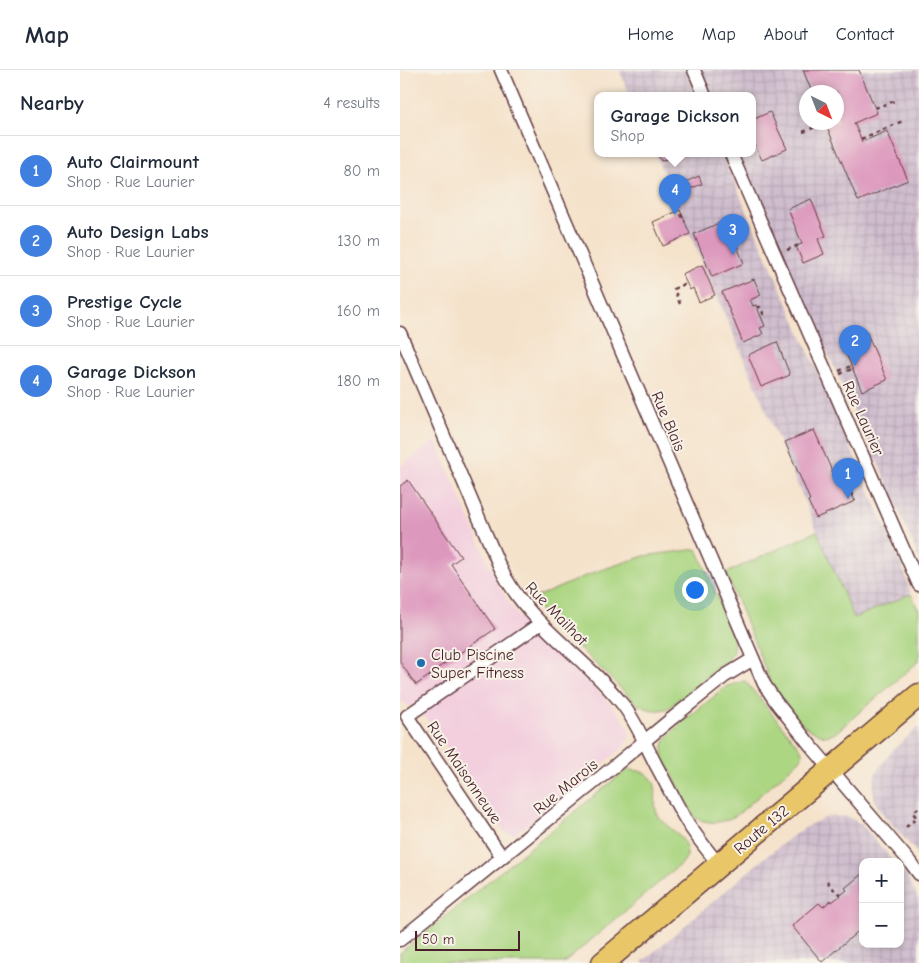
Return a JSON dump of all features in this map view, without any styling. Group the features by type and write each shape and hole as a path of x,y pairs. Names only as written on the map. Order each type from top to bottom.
{"highway":[{"name":"Route 132","path":"603,963 919,695"}],"street":[{"name":"Rue Blais","path":"502,70 764,684 776,702 831,770 919,874"},
{"path":"694,70 704,92"},
{"name":"Rue Laurier","path":"732,157 919,585"},
{"name":"Rue Mailhot","path":"400,333 505,578 517,597 610,690 631,716 680,810 719,865"},
{"name":"Rue Maisonneuve","path":"502,857 407,716 541,623"},
{"name":"Rue Marois","path":"400,940 725,676 753,659"}],"path":[{"path":"875,108 896,100"},
{"path":"861,139 905,120"},
{"path":"803,132 808,130"},
{"path":"682,214 684,222"},
{"path":"680,304 674,289 686,283"},
{"path":"757,308 760,307 764,315"},
{"path":"852,493 855,501"},
{"path":"430,676 434,682"},
{"path":"906,827 917,818 913,813 919,807"},
{"path":"827,881 840,895"}],"shaded area":[{"path":"623,70 686,70 695,92 628,92 620,72"},
{"path":"700,70 919,70 919,559 891,492 738,157 756,157 756,92 710,92"},
{"path":"656,157 723,157 883,522 905,574 911,594 854,618 690,234 663,246 653,222 680,210"},
{"path":"436,441 496,581 517,615 593,685 621,716 630,734 624,747 515,834 509,834 504,831 427,719 400,700 400,466"},
{"path":"919,727 919,855 875,802 873,788 876,772 893,750"},
{"path":"833,816 848,817 861,824 891,858 859,858 859,948 904,948 904,874 919,901 919,963 641,963 763,859 794,835 825,818"}],"green space":[{"path":"817,531 854,618 911,594 919,611 919,661 834,734 825,736 810,730 801,723 773,688 726,573"},
{"path":"697,549 734,636 733,652 729,659 669,708 654,710 638,705 530,600 595,572 644,556"},
{"path":"745,681 803,754 800,760 737,815 726,820 706,822 695,818 663,757 663,745 668,736 679,725 727,686"},
{"path":"627,770 645,773 653,780 657,813 665,824 684,841 687,856 683,862 564,963 400,963 400,953"}],"building":[{"path":"803,70 859,70 877,113 854,123 862,142 887,131 908,180 858,201 828,130 844,130 844,85 809,85"},
{"path":"770,112 787,149 762,160 756,147 756,118"},
{"path":"659,157 671,157 661,161"},
{"path":"699,176 702,184 675,195 672,188"},
{"path":"811,199 826,236 818,239 824,254 803,263 796,246 802,244 788,209"},
{"path":"680,210 690,234 663,246 653,222"},
{"path":"726,220 744,263 712,277 694,234"},
{"path":"702,265 715,295 699,302 693,288 690,290 682,274"},
{"path":"754,279 761,295 750,300 753,306 756,305 765,326 760,328 763,334 743,343 722,292"},
{"path":"866,331 887,380 862,391 841,342"},
{"path":"777,342 790,375 761,387 748,355"},
{"path":"814,430 839,487 847,483 855,501 816,518 785,442"},
{"path":"408,480 461,557 451,564 495,629 416,685 400,662 400,486"},
{"path":"859,876 859,930 822,962 792,926 819,903 823,907 831,900 832,902 847,890 845,888"}],"place":[{"name":"Garage Dickson","path":"675,215"},
{"name":"Prestige Cycle","path":"733,255"},
{"name":"Auto Design Labs","path":"855,366"},
{"name":"Auto Clairmount","path":"848,499"},
{"name":"Club Piscine Super Fitness","path":"421,663"}]}
